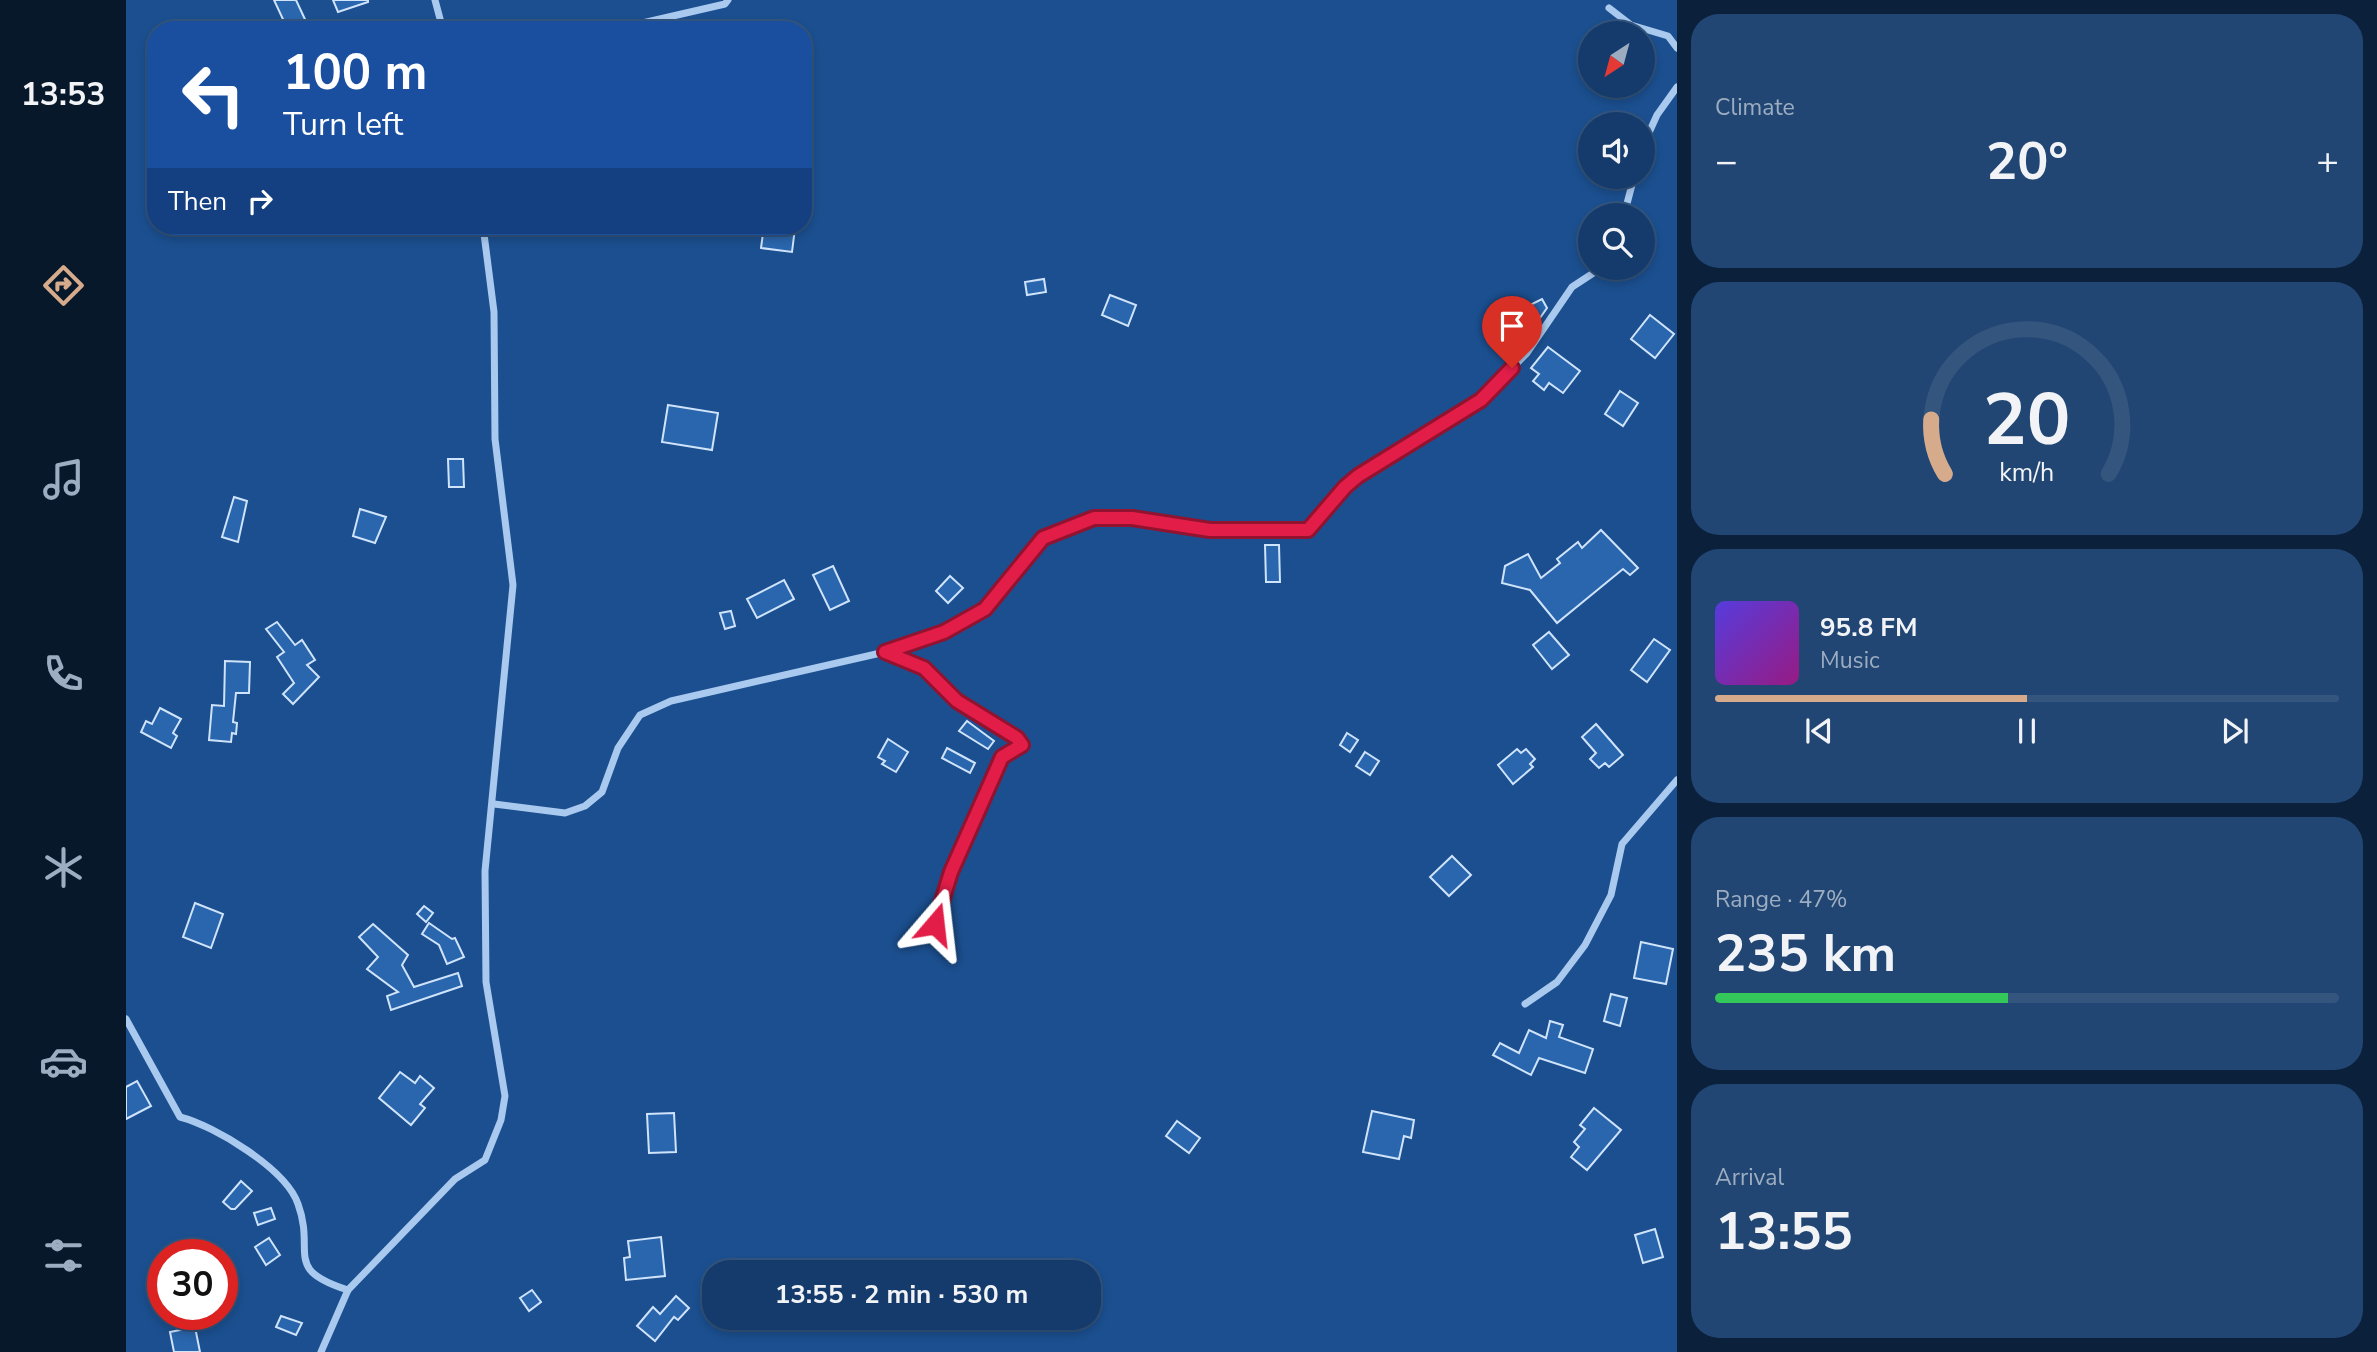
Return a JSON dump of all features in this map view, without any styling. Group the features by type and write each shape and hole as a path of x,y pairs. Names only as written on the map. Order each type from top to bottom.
{"street":[{"path":"435,0 441,21"},
{"path":"651,21 725,4 728,0"},
{"path":"1609,8 1631,25 1668,36 1677,48"},
{"path":"1655,119 1677,87"},
{"path":"321,1352 348,1290 455,1179 485,1160 501,1120 505,1096 486,982 485,872 494,804 513,585 495,439 494,312 484,235"},
{"path":"494,804 565,813 585,806 602,792 618,748 640,715 671,701 885,652 944,632 985,609 1043,538 1094,518 1132,518 1210,530 1308,530 1345,487 1372,465 1481,400 1527,353 1572,288 1584,280"},
{"path":"885,652 924,668 957,701 1017,738 1022,745 1002,757 951,872 935,924 951,945"},
{"path":"1525,1004 1558,982 1585,945 1611,895 1622,844 1677,780"},
{"path":"126,1019 180,1117 199,1122 228,1139 289,1187 298,1204 306,1267 319,1280 348,1290"}],"building":[{"path":"274,0 296,0 306,21 284,21"},
{"path":"333,0 368,0 368,2 338,12"},
{"path":"763,235 794,235 792,252 761,248"},
{"path":"1044,279 1046,292 1027,295 1025,282"},
{"path":"1110,295 1136,305 1128,326 1102,315"},
{"path":"1542,299 1547,308 1535,325 1526,307"},
{"path":"1650,315 1674,334 1655,358 1631,339"},
{"path":"1548,347 1580,371 1563,393 1549,383 1544,390 1533,381 1539,374 1531,368"},
{"path":"1620,391 1638,403 1623,426 1605,414"},
{"path":"668,405 718,413 712,450 662,442"},
{"path":"448,459 463,459 464,487 449,487"},
{"path":"234,497 247,501 238,542 222,537"},
{"path":"360,509 386,517 375,543 353,536"},
{"path":"1601,530 1638,568 1630,575 1623,569 1557,623 1530,590 1502,583 1505,566 1528,554 1541,578 1560,563 1557,559 1578,542 1582,548"},
{"path":"1265,545 1279,545 1280,582 1266,582"},
{"path":"833,566 849,601 830,610 813,575"},
{"path":"950,576 963,588 948,603 936,591"},
{"path":"784,580 794,599 757,618 747,599"},
{"path":"731,611 735,626 725,629 720,613"},
{"path":"277,622 295,645 302,640 315,660 307,665 319,677 293,704 283,694 294,683 277,657 284,652 266,629"},
{"path":"1549,632 1569,655 1552,669 1533,645"},
{"path":"1654,639 1670,650 1647,682 1631,670"},
{"path":"225,661 250,662 249,693 236,693 233,722 237,723 236,734 232,733 231,742 209,740 212,705 224,706"},
{"path":"160,708 181,719 173,733 177,736 171,748 141,732 146,721 152,724"},
{"path":"967,721 994,741 988,749 959,731"},
{"path":"1596,724 1623,755 1609,767 1605,763 1599,768 1590,759 1596,753 1582,737"},
{"path":"1347,733 1358,740 1350,752 1340,745"},
{"path":"888,739 908,752 896,772 882,764 885,761 878,757"},
{"path":"947,748 975,763 970,773 942,758"},
{"path":"1517,749 1521,753 1526,749 1535,759 1530,764 1533,767 1513,784 1498,765"},
{"path":"1365,752 1379,761 1370,775 1356,766"},
{"path":"1452,856 1471,875 1449,896 1430,877"},
{"path":"195,903 223,914 211,948 183,937"},
{"path":"424,906 433,913 426,922 417,914"},
{"path":"429,923 452,939 455,938 464,957 447,964 439,945 422,934"},
{"path":"373,924 408,955 402,965 414,987 458,973 462,986 391,1010 387,996 398,992 367,969 378,957 359,937"},
{"path":"1641,942 1673,949 1666,984 1634,978"},
{"path":"1611,994 1627,998 1620,1026 1604,1021"},
{"path":"1550,1021 1563,1025 1559,1037 1593,1049 1585,1073 1539,1058 1531,1075 1493,1055 1500,1043 1519,1053 1529,1030 1546,1038"},
{"path":"400,1072 415,1083 420,1076 434,1088 420,1104 425,1108 411,1125 379,1098"},
{"path":"137,1081 151,1106 126,1119 126,1087"},
{"path":"1594,1108 1621,1130 1587,1170 1571,1157 1579,1147 1574,1142 1585,1129 1580,1125"},
{"path":"1372,1111 1414,1120 1411,1138 1404,1136 1399,1159 1363,1152"},
{"path":"674,1113 676,1152 649,1153 647,1114"},
{"path":"1177,1121 1200,1138 1189,1153 1166,1136"},
{"path":"241,1181 252,1191 235,1209 231,1209 223,1202"},
{"path":"271,1208 275,1219 258,1225 254,1213"},
{"path":"1655,1229 1663,1257 1643,1263 1635,1235"},
{"path":"661,1237 665,1276 626,1280 624,1258 630,1257 628,1241"},
{"path":"269,1238 280,1255 266,1265 255,1247"},
{"path":"532,1290 541,1302 529,1311 520,1298"},
{"path":"676,1296 689,1308 678,1320 674,1317 655,1341 637,1326 653,1307 660,1314"},
{"path":"281,1316 302,1323 296,1335 276,1327"},
{"path":"196,1330 200,1352 174,1352 170,1332"}],"route":[{"path":"935,924 951,872 1002,757 1022,745 1017,738 957,701 924,668 885,652 944,632 985,609 1043,538 1094,518 1132,518 1210,530 1308,530 1358,476 1481,400 1512,368"}]}
